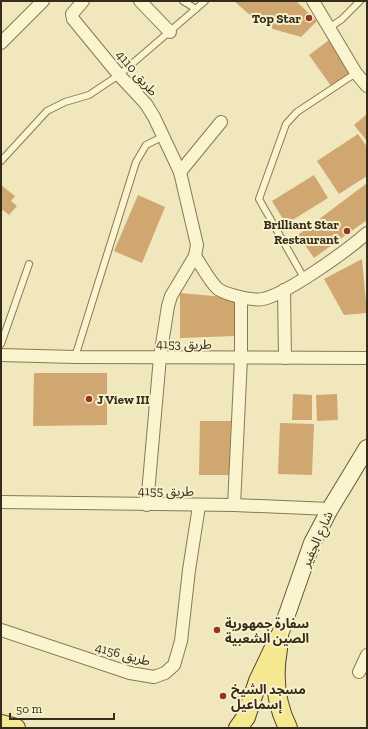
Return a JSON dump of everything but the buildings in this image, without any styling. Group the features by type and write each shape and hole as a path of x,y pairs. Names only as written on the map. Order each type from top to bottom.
{"main road":[{"path":"238,728 246,716 258,681 280,637"},
{"path":"280,637 275,665 275,689 278,704 288,728"},
{"path":"1,724 16,728"}],"street":[{"path":"1,43 43,1"},
{"name":"طريق 4110","path":"84,1 72,14 73,19 119,75 146,104 164,136 180,172 196,240 195,256"},
{"path":"313,1 356,73 367,86"},
{"path":"143,2 170,32"},
{"path":"180,172 221,122"},
{"path":"147,505 160,357 171,296 195,256 218,289 241,298 262,299 284,290 304,278 367,233"},
{"path":"284,290 284,358"},
{"path":"234,505 241,358 241,298"},
{"name":"طريق 4153","path":"1,355 75,357 367,358"},
{"name":"شارع الجفير","path":"280,637 312,543 367,448"},
{"name":"طريق 4155","path":"1,502 199,506 234,505 330,510"},
{"name":"طريق 4156","path":"1,630 130,673 154,677 166,672 174,665 181,641 189,570 199,506"},
{"path":"359,672 367,655"}],"lane":[{"path":"182,1 196,9"},
{"path":"1,161 47,111 65,102 89,95 119,75 205,1"},
{"path":"329,28 342,19 360,1"},
{"path":"304,278 259,198 286,124 297,112 356,73"},
{"path":"75,357 136,162 146,145 164,136"},
{"path":"1,344 29,264"}],"place":[{"name":"Top Star","path":"309,18"},
{"name":"Brilliant Star Restaurant","path":"347,231"},
{"name":"J View III","path":"89,399"},
{"name":"سفارة جمهورية الصين الشعبية","path":"217,630"},
{"name":"مسجد الشيخ إسماعيل","path":"223,696"}]}
